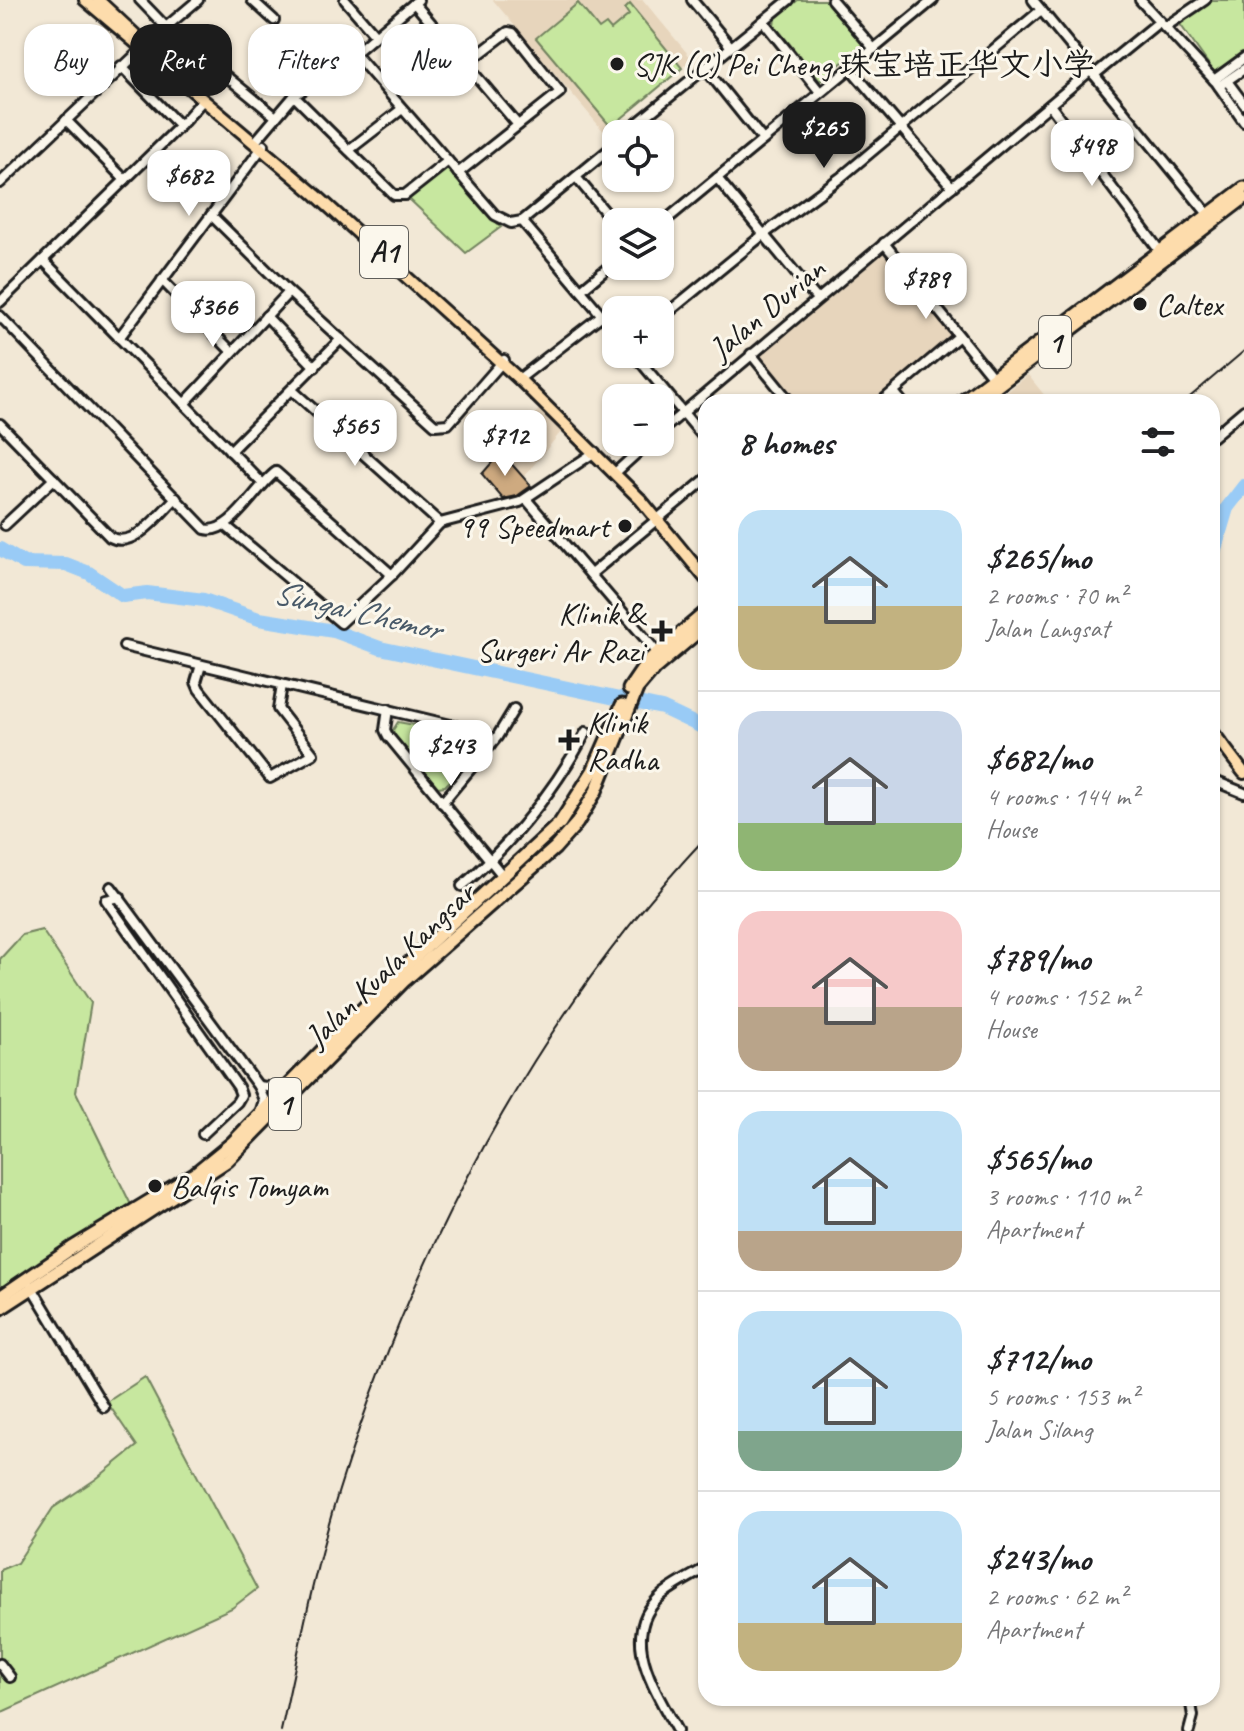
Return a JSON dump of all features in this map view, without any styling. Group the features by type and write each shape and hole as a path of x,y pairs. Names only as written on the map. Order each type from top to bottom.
{"highway":[{"name":"1","path":"984,394 1244,188"},
{"name":"1","path":"1210,218 1244,198"},
{"name":"1","path":"975,394 995,383"},
{"path":"990,394 995,383"},
{"name":"Jalan Kuala Kangsar","path":"0,1309 29,1283 222,1153 397,974 569,812 634,688 698,620"},
{"name":"Jalan Kuala Kangsar","path":"660,657 698,631"},
{"name":"Jalan Kuala Kangsar","path":"0,1297 29,1283 200,1181 227,1161 405,980 570,831 596,791 621,716"},
{"path":"485,909 500,888 503,876 518,872 570,831"}],"main road":[{"name":"A1","path":"88,0 152,50 260,144 502,361 617,472 698,563"},
{"name":"A1","path":"98,6 130,37"},
{"name":"A1","path":"198,96 260,144"},
{"name":"A1","path":"520,378 617,472"},
{"name":"A1","path":"659,518 698,569"},
{"path":"1220,734 1244,761"},
{"path":"1220,742 1244,773"}],"street":[{"path":"140,0 163,24"},
{"path":"170,24 198,0"},
{"path":"252,0 274,20"},
{"path":"345,0 376,36"},
{"path":"692,0 731,47"},
{"path":"832,0 874,49"},
{"path":"674,213 933,0"},
{"path":"1033,0 1210,218"},
{"path":"1140,0 1244,104"},
{"name":"Jalan Durian","path":"706,394 1050,105 1162,25 1205,0"},
{"path":"641,120 785,1"},
{"path":"365,45 416,2 434,24"},
{"path":"674,308 764,234 840,178 1041,10"},
{"path":"763,21 820,92"},
{"path":"458,173 560,92 513,33 508,32 478,55"},
{"path":"1220,82 1244,58"},
{"path":"0,183 130,59"},
{"path":"121,66 180,126"},
{"path":"365,66 495,215 511,223 522,221 602,156"},
{"path":"705,68 763,140"},
{"path":"850,68 952,187"},
{"path":"1220,82 1244,69"},
{"path":"478,78 518,125"},
{"path":"232,81 276,117"},
{"path":"1220,82 1244,122"},
{"path":"119,338 211,215 276,117 294,96 394,195 405,195 448,161"},
{"path":"0,302 203,100"},
{"path":"1050,105 1162,254"},
{"path":"349,150 402,109"},
{"path":"66,120 125,180"},
{"path":"576,177 602,208"},
{"path":"717,178 817,299"},
{"path":"211,215 289,292 435,425 448,424 502,361"},
{"path":"520,378 602,315 522,221"},
{"path":"884,243 995,383"},
{"path":"43,260 263,484"},
{"path":"581,290 602,273"},
{"path":"162,280 232,352"},
{"path":"184,404 289,292"},
{"path":"0,316 205,529 213,531 226,526 273,474 280,473 392,575"},
{"path":"266,316 315,367"},
{"path":"891,394 959,336"},
{"path":"230,451 341,339"},
{"path":"751,354 784,394"},
{"path":"646,368 698,430"},
{"path":"292,390 440,523"},
{"name":"Jalan Durian","path":"674,421 698,401"},
{"path":"1220,430 1244,410"},
{"path":"0,424 118,542 131,540 176,498"},
{"path":"226,526 341,623 392,575 440,523 526,499 595,452"},
{"path":"617,472 634,456"},
{"path":"5,525 54,479"},
{"path":"591,574 698,486"},
{"path":"526,499 660,657"},
{"path":"124,646 467,729 490,746"},
{"path":"201,665 196,682 199,689 270,778 313,754 278,709 282,685"},
{"path":"388,709 386,733 503,876"},
{"path":"442,803 490,746 514,709"},
{"path":"462,886 491,861 559,778 586,732"},
{"path":"1220,783 1244,793"},
{"path":"111,887 258,1086 264,1100 260,1115"},
{"path":"120,897 106,900 220,1060 241,1095 203,1134"},
{"path":"220,1060 232,1049"},
{"path":"258,1086 285,1089"},
{"path":"29,1283 104,1407"},
{"path":"677,1731 644,1664 641,1630 652,1606 662,1595 698,1573"},
{"path":"0,1664 10,1677"},
{"path":"1189,1731 1193,1716 1191,1706"}],"shaded area":[{"name":"SJK (C) Pei Cheng 珠宝培正华文小学","path":"493,0 643,0 692,59 620,120 602,120 602,129"},
{"path":"888,242 964,335 892,394 784,394 751,354"},
{"path":"1028,375 1043,394 1004,394"},
{"path":"543,405 565,427 523,478 501,452"}],"green space":[{"path":"798,0 825,0 863,45 820,81 774,25 775,18"},
{"path":"1199,0 1244,0 1244,52 1214,72 1175,17"},
{"name":"SJK (C) Pei Cheng 珠宝培正华文小学","path":"578,3 599,29 606,24 611,30 629,15 625,9 630,4 682,68 619,120 605,120 536,38"},
{"path":"447,168 501,227 466,253 407,197"},
{"path":"398,722 462,734 475,746 475,755 445,786 438,787 395,736 393,730"},
{"path":"42,930 91,1003 76,1092 134,1211 0,1297 0,959 22,935"},
{"path":"145,1377 257,1589 232,1608 0,1713 0,1570 17,1563 53,1508 137,1446 107,1402"}],"building":[{"path":"501,452 531,486 517,496 503,499 482,474"}],"waterway":[{"name":"Sungai Chemor","path":"1220,532 1227,508 1244,486"},
{"name":"Sungai Chemor","path":"0,549 24,563 66,564 89,573 123,596 147,593 204,600 259,619 334,631 380,648 662,708 698,725"}],"railway":[{"path":"1193,394 1244,351"},
{"path":"281,1731 314,1580 339,1490 369,1401 443,1227 486,1142 534,1061 587,982 644,908 698,846"}],"place":[{"name":"SJK (C) Pei Cheng 珠宝培正华文小学","path":"617,64"},
{"name":"Caltex","path":"1140,304"},
{"name":"99 Speedmart","path":"625,526"},
{"name":"Klinik & Surgeri Ar Razi","path":"662,631"},
{"name":"Klinik Radha","path":"569,740"},
{"name":"Balqis Tomyam","path":"155,1186"}]}
